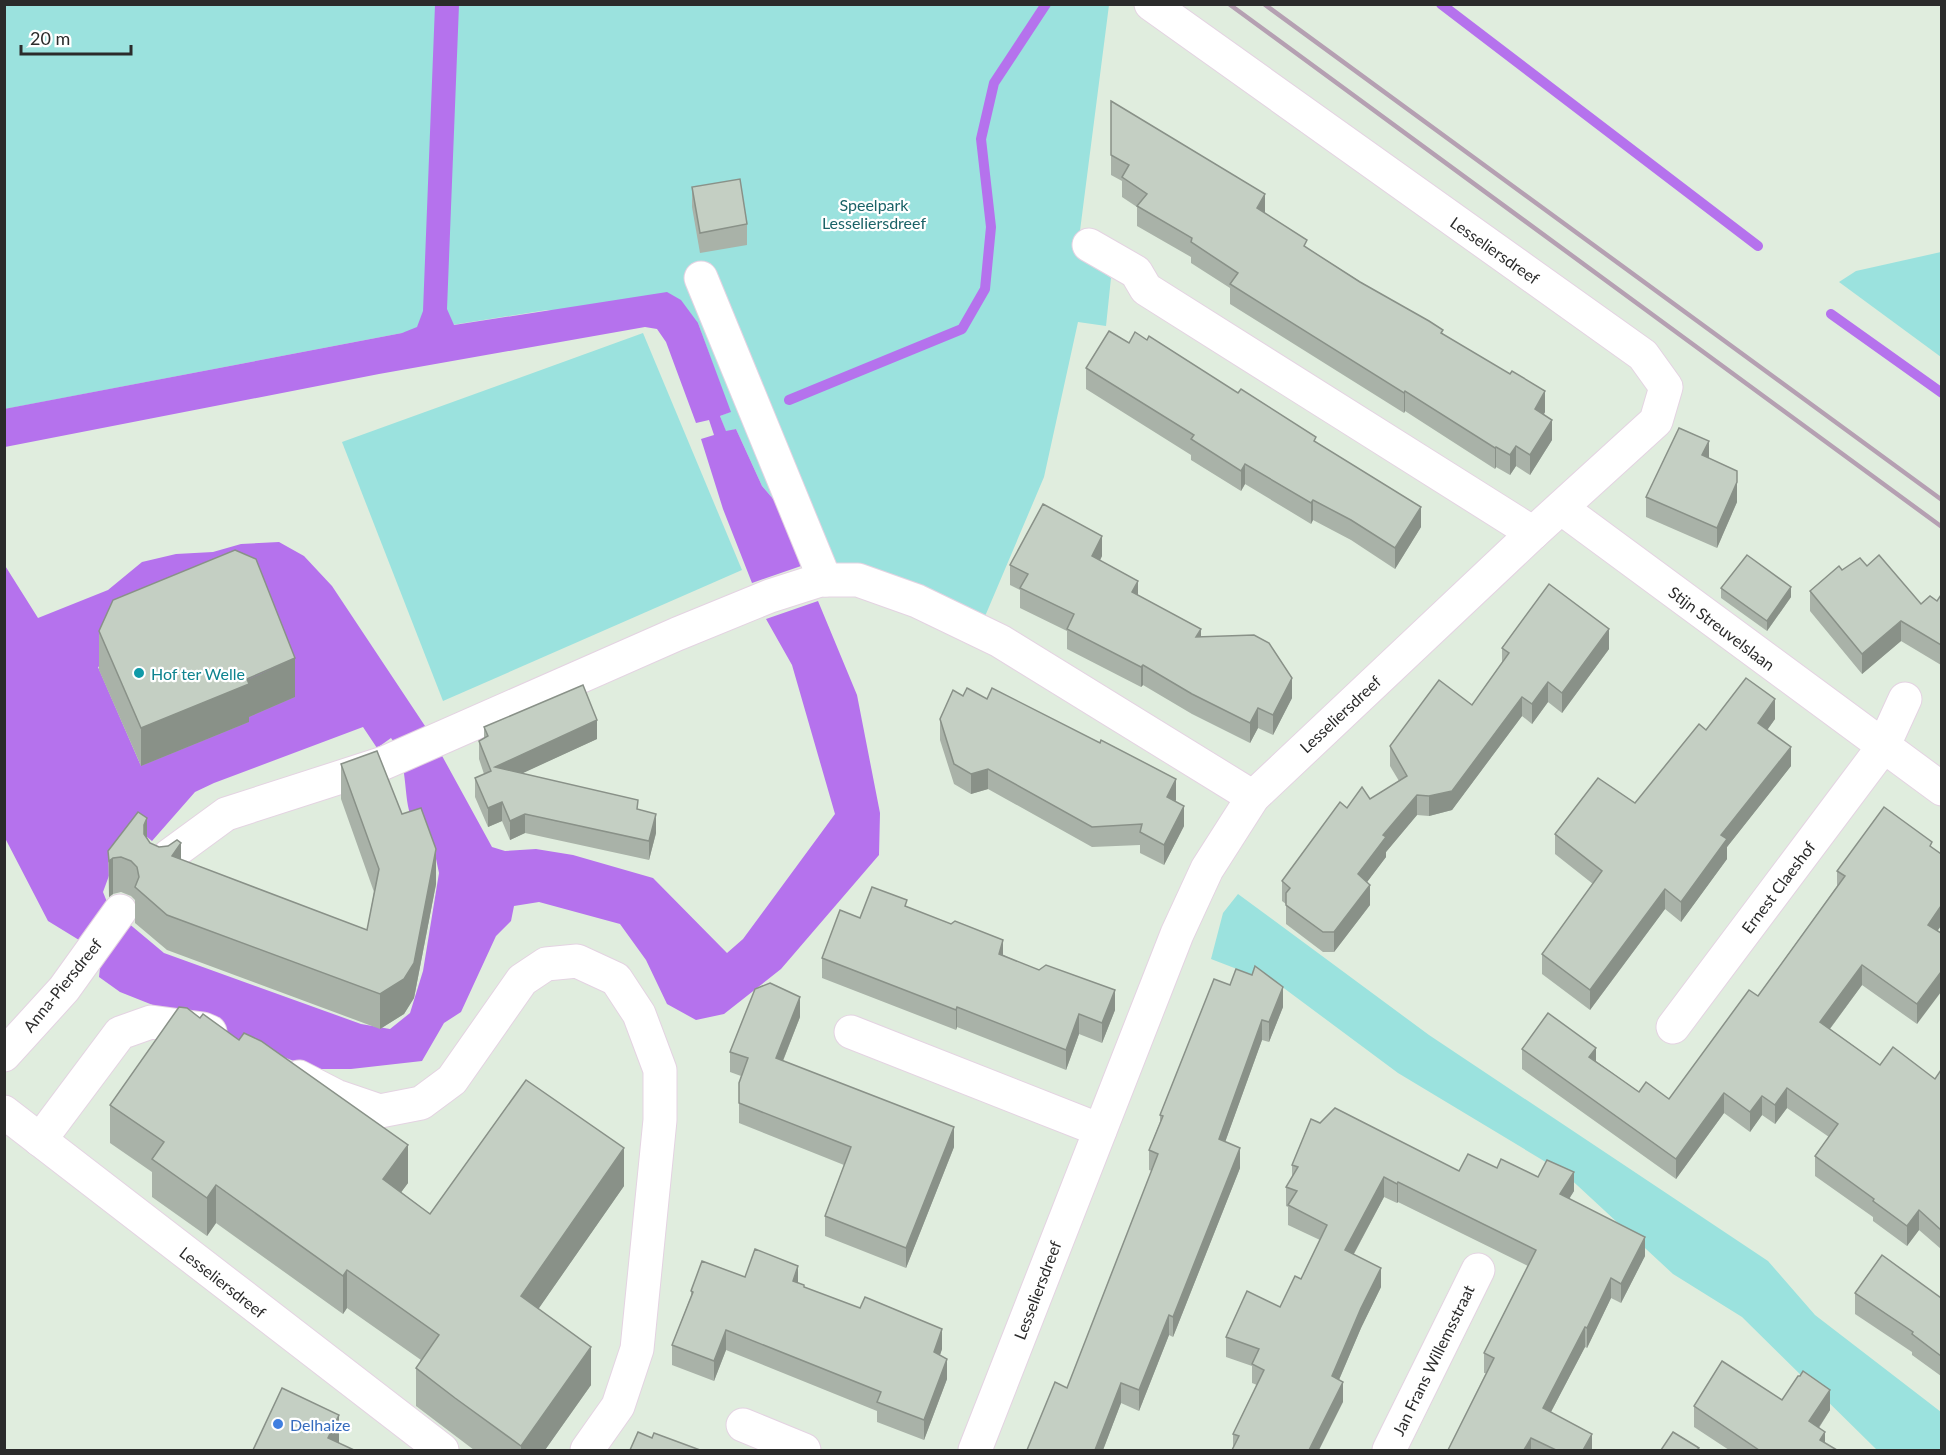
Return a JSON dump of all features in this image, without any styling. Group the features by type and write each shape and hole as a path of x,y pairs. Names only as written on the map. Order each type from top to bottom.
{"street":[{"name":"Lesseliersdreef","path":"975,1450 1180,926 1207,869 1252,797 1656,420 1666,387 1643,355 1151,4"},
{"path":"1089,245 1136,272 1146,289 1533,533"},
{"path":"701,278 825,580"},
{"name":"Stijn Streuvelslaan","path":"1561,508 1941,789"},
{"path":"162,864 170,855 226,814 384,763 677,634 770,596 820,580 858,580 917,601 1000,641 1252,797"},
{"path":"1883,747 1905,699"},
{"name":"Ernest Claeshof","path":"1673,1027 1883,747"},
{"name":"Anna-Piersdreef","path":"4,1055 63,989 119,912"},
{"path":"274,1065 336,1096 380,1111 421,1103 452,1080 522,980 546,964 577,961 616,979 639,1014 660,1070 660,1120 637,1349 618,1406 587,1450"},
{"path":"40,1140 120,1033 151,1022 203,1029 234,1044"},
{"path":"851,1032 1100,1130"},
{"name":"Lesseliersdreef","path":"4,1112 442,1450"},
{"name":"Jan Frans Willemsstraat","path":"1389,1450 1478,1269"},
{"path":"743,1425 804,1450"}],"green space":[{"name":"Speelpark Lesseliersdreef","path":"4,5 1109,5 1077,254 1111,278 1106,326 1078,322 1044,477 983,621 817,569 786,514 762,486 736,429 726,432 720,416 730,412 698,323 547,310 402,333 5,409"},
{"path":"1941,252 1941,357 1839,282 1856,271"},
{"path":"643,333 742,570 443,701 342,442"},
{"path":"1238,894 1429,1035 1768,1261 1815,1315 1941,1412 1941,1450 1877,1450 1742,1317 1673,1274 1564,1173 1398,1073 1281,986 1211,959 1223,913"}],"shaded area":[{"path":"435,5 459,5 447,309 454,325 667,292 681,300 698,323 731,412 720,416 726,431 736,429 762,486 786,514 804,565 752,583 723,509 701,439 714,435 709,420 696,423 666,342 657,329 645,327 379,374 5,447 4,409 402,333 417,327 423,311"},
{"path":"279,542 304,556 332,586 429,732 492,847 505,851 536,849 573,855 653,878 727,953 743,939 835,814 792,665 766,619 818,601 857,695 880,813 879,855 781,969 724,1014 696,1020 667,1004 646,960 620,924 539,902 514,906 511,921 496,936 461,1012 444,1023 422,1061 351,1069 314,1069 120,992 99,977 101,959 79,940 48,921 5,838 4,564 38,618 108,590 142,562 176,554 213,552 241,544","holes":["110,662 141,766 98,667","363,727 377,748 391,738 396,745 404,771 412,822 418,838 432,840 439,873 423,971 410,1013 390,1029 361,1024 164,953 109,907 103,892 110,873 142,833 152,841 195,792"]}],"building":[{"path":"1111,101 1265,194 1257,208 1307,240 1304,246 1360,282 1429,321 1443,330 1441,333 1510,374 1512,371 1545,391 1535,409 1552,420 1530,455 1516,446 1510,455 1495,448 1230,284 1238,273 1191,242 1192,238 1137,206 1147,194 1122,177 1129,165 1111,155"},
{"path":"740,179 747,224 700,233 692,187"},
{"path":"1109,331 1129,343 1135,332 1147,340 1149,336 1238,393 1241,389 1316,437 1314,441 1421,507 1395,548 1351,520 1313,500 1311,503 1245,464 1241,471 1191,439 1194,435 1086,368"},
{"path":"1679,428 1709,441 1702,455 1737,471 1737,482 1717,528 1646,497"},
{"path":"1043,504 1102,536 1092,556 1138,581 1132,592 1201,629 1196,637 1254,635 1269,643 1292,678 1273,715 1258,708 1250,723 1192,694 1143,665 1141,667 1067,629 1074,614 1020,588 1028,574 1010,565"},
{"path":"235,550 256,559 295,658 247,679 249,684 141,728 99,631 113,600"},
{"path":"1747,555 1791,587 1767,621 1721,588"},
{"path":"1879,555 1921,604 1930,596 1937,601 1941,595 1941,645 1901,621 1862,654 1810,591 1839,566 1842,570 1860,558 1867,566"},
{"path":"1549,584 1609,629 1562,693 1548,682 1532,704 1522,697 1452,791 1429,796 1417,795 1383,835 1386,837 1358,874 1370,885 1334,932 1323,932 1286,905 1286,893 1290,888 1282,881 1340,802 1347,808 1362,787 1370,799 1407,776 1390,746 1439,680 1472,705 1509,653 1502,648"},
{"path":"1746,678 1775,699 1758,723 1791,747 1721,835 1727,839 1681,902 1665,889 1590,990 1542,954 1602,871 1555,834 1598,778 1635,803 1699,724 1706,730"},
{"path":"583,685 597,720 495,767 638,800 637,809 656,814 649,841 525,814 510,821 502,802 488,808 475,778 491,771 479,741 488,736 484,727"},
{"path":"967,688 987,699 992,688 1176,779 1167,797 1184,806 1164,845 1140,832 1142,824 1092,827 988,769 971,774 954,764 940,719 953,690 963,696"},
{"path":"377,751 402,814 421,808 436,849 414,963 404,979 380,994 167,915 135,887 139,877 137,867 131,861 121,857 109,861 108,851 138,812 147,818 144,834 150,843 159,847 168,846 177,840 181,843 172,856 367,930 379,869 341,764"},
{"path":"1884,807 1932,842 1930,846 1941,854 1941,906 1928,925 1941,933 1941,972 1917,1004 1862,965 1820,1022 1880,1065 1893,1047 1935,1079 1941,1070 1941,1230 1919,1210 1907,1226 1815,1156 1838,1124 1787,1088 1775,1105 1762,1096 1750,1112 1724,1093 1676,1159 1522,1049 1548,1013 1596,1048 1589,1057 1639,1092 1646,1082 1669,1099 1749,990 1758,996 1845,876 1837,871"},
{"path":"872,887 907,900 905,906 951,924 955,921 1003,940 999,954 1039,970 1046,965 1115,990 1102,1023 1079,1014 1066,1050 822,958 840,910 860,918"},
{"path":"1255,966 1283,987 1269,1022 1262,1020 1219,1139 1240,1148 1173,1317 1169,1315 1139,1390 1121,1383 1095,1450 1027,1450 1055,1382 1067,1388 1158,1154 1149,1150 1163,1116 1160,1115 1214,979 1230,985 1236,969 1252,975"},
{"path":"770,983 800,997 776,1058 954,1127 906,1248 825,1216 851,1147 739,1103 739,1083 748,1058 730,1052 755,989"},
{"path":"179,1007 187,1008 200,1018 203,1014 239,1040 244,1033 261,1041 408,1145 383,1179 430,1214 526,1080 624,1148 521,1296 591,1347 521,1446 416,1368 439,1335 347,1270 343,1276 216,1185 207,1198 152,1159 164,1142 110,1105"},
{"path":"1335,1108 1459,1171 1468,1154 1497,1168 1501,1159 1538,1177 1547,1160 1574,1172 1560,1194 1645,1237 1621,1284 1611,1278 1587,1328 1585,1327 1543,1408 1592,1434 1583,1450 1556,1450 1531,1438 1524,1450 1448,1450 1494,1358 1484,1353 1536,1250 1384,1177 1345,1250 1381,1268 1332,1376 1343,1382 1309,1450 1232,1450 1239,1436 1233,1434 1264,1370 1252,1364 1259,1349 1226,1337 1247,1291 1280,1307 1295,1276 1301,1279 1327,1225 1288,1205 1297,1191 1286,1187 1298,1167 1292,1165 1311,1119 1320,1123"},
{"path":"755,1249 798,1266 793,1281 804,1287 860,1308 865,1297 942,1329 934,1352 947,1359 924,1420 877,1402 881,1392 726,1330 714,1361 672,1345 693,1292 691,1291 702,1261 745,1277"},
{"path":"1882,1255 1941,1298 1941,1356 1912,1334 1913,1332 1855,1293"},
{"path":"1722,1361 1782,1400 1803,1371 1830,1390 1809,1421 1825,1432 1820,1440 1837,1450 1759,1450 1694,1406"},
{"path":"282,1388 339,1415 328,1438 354,1450 253,1450"},
{"path":"638,1432 652,1438 654,1433 700,1450 630,1450"},
{"path":"1673,1432 1699,1448 1697,1450 1661,1450"}],"waterway":[{"path":"789,400 962,329 985,289 991,227 981,139 994,83 1046,4"},
{"path":"1441,4 1758,246"},
{"path":"1831,314 1942,393"}],"railway":[{"path":"1229,4 1942,527"},
{"path":"1264,4 1942,500"}],"place":[{"name":"Hof ter Welle","path":"139,673"},
{"name":"Delhaize","path":"278,1424"}]}
